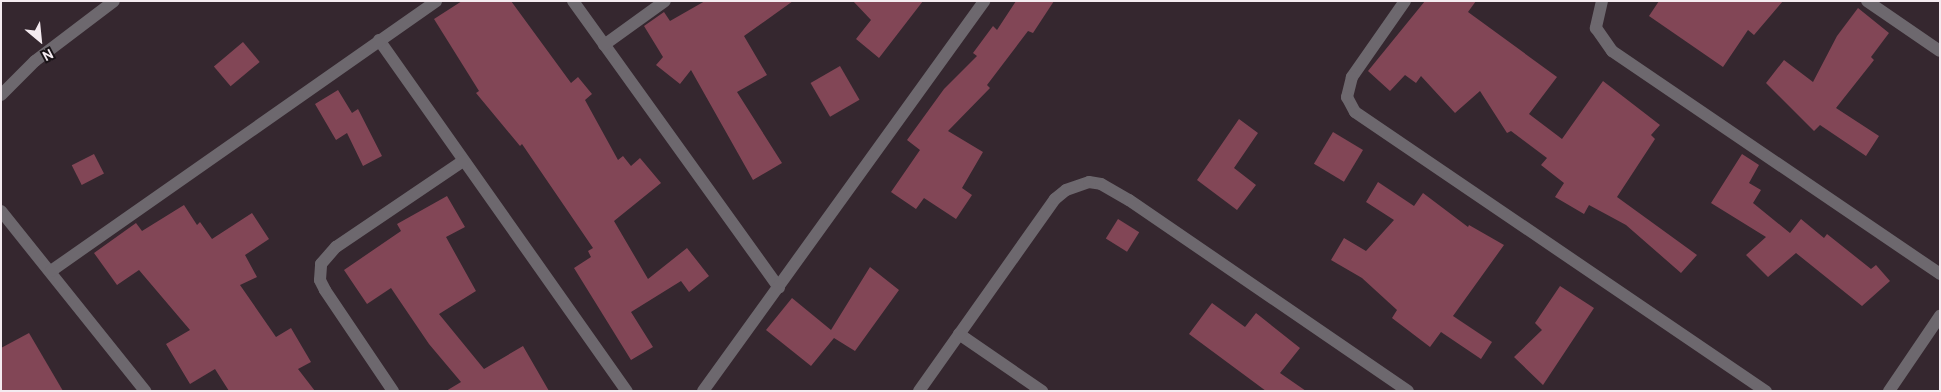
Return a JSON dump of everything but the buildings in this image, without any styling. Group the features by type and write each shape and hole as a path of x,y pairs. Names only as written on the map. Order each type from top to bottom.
{"street":[{"path":"1,94 35,61 114,1"},
{"path":"51,270 436,1"},
{"path":"573,1 779,288"},
{"path":"604,46 665,1"},
{"path":"703,391 984,1"},
{"path":"1406,1 1352,77 1348,97 1355,112 1766,391"},
{"path":"1602,1 1596,28 1612,51 1940,274"},
{"path":"1867,1 1940,51"},
{"path":"379,40 463,162 627,391"},
{"path":"393,391 325,290 319,274 321,264 336,247 463,162"},
{"path":"919,391 1055,200 1066,190 1089,182 1101,184 1129,200 1408,391"},
{"path":"1,211 51,270 145,391"},
{"path":"1889,391 1940,316"},
{"path":"959,334 1042,391"}]}
